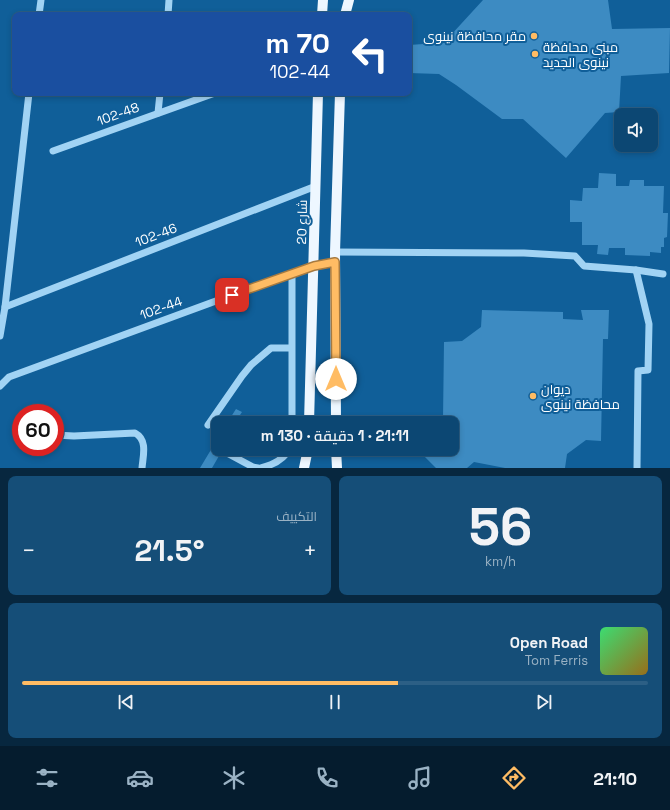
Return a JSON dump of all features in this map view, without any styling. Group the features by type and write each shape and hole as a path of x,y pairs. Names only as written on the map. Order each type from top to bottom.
{"main road":[{"path":"322,12 323,0"},
{"path":"344,0 344,12"},
{"path":"345,12 349,0"},
{"name":"شارع 20","path":"309,416 318,96"},
{"path":"336,416 335,257 340,96"},
{"path":"304,468 307,456"},
{"path":"336,456 337,468"}],"street":[{"path":"40,12 42,0"},
{"path":"168,12 169,0"},
{"path":"0,336 5,307 29,96"},
{"path":"158,113 160,96"},
{"name":"102-48","path":"53,150 206,96"},
{"name":"102-46","path":"5,307 316,186"},
{"name":"102-44","path":"0,386 9,377 335,257 524,253 575,256 584,266 636,270 663,274"},
{"path":"636,270 649,324 648,370 638,371 637,468"},
{"path":"292,273 292,416"},
{"path":"208,425 251,365 271,348 291,348"},
{"path":"64,435 135,433 143,440 144,448 142,468"},
{"path":"233,456 253,468 260,468 271,465 285,456"}],"building":[{"path":"483,0 608,0 612,29 670,28 669,73 621,76 619,108 614,108 614,112 605,113 566,158 523,119 502,119 439,74 412,73 412,45 438,43 450,36"},
{"path":"599,173 616,174 616,186 629,186 630,180 644,180 644,186 664,186 663,213 668,213 667,237 664,238 664,247 661,247 661,253 650,252 650,256 625,255 625,248 609,248 608,255 597,254 598,245 582,245 582,222 570,222 570,200 582,201 583,188 598,188"},
{"path":"482,310 563,312 563,319 583,320 581,310 609,310 608,339 603,339 601,441 586,440 567,454 565,468 505,468 474,462 467,468 436,468 424,456 459,456 459,416 443,416 444,342 462,341 481,327"},
{"path":"236,409 242,412 239,416 232,416"},
{"path":"211,450 211,456 219,456 212,468 200,468"}],"place":[{"name":"مقر محافظة نينوى","path":"534,36"},
{"name":"مبنى محافظة نينوى الجديد","path":"535,54"},
{"name":"ديوان محافظة نينوى","path":"533,396"}],"route":[{"path":"232,295 292,273 314,266 335,262 336,379"}]}
